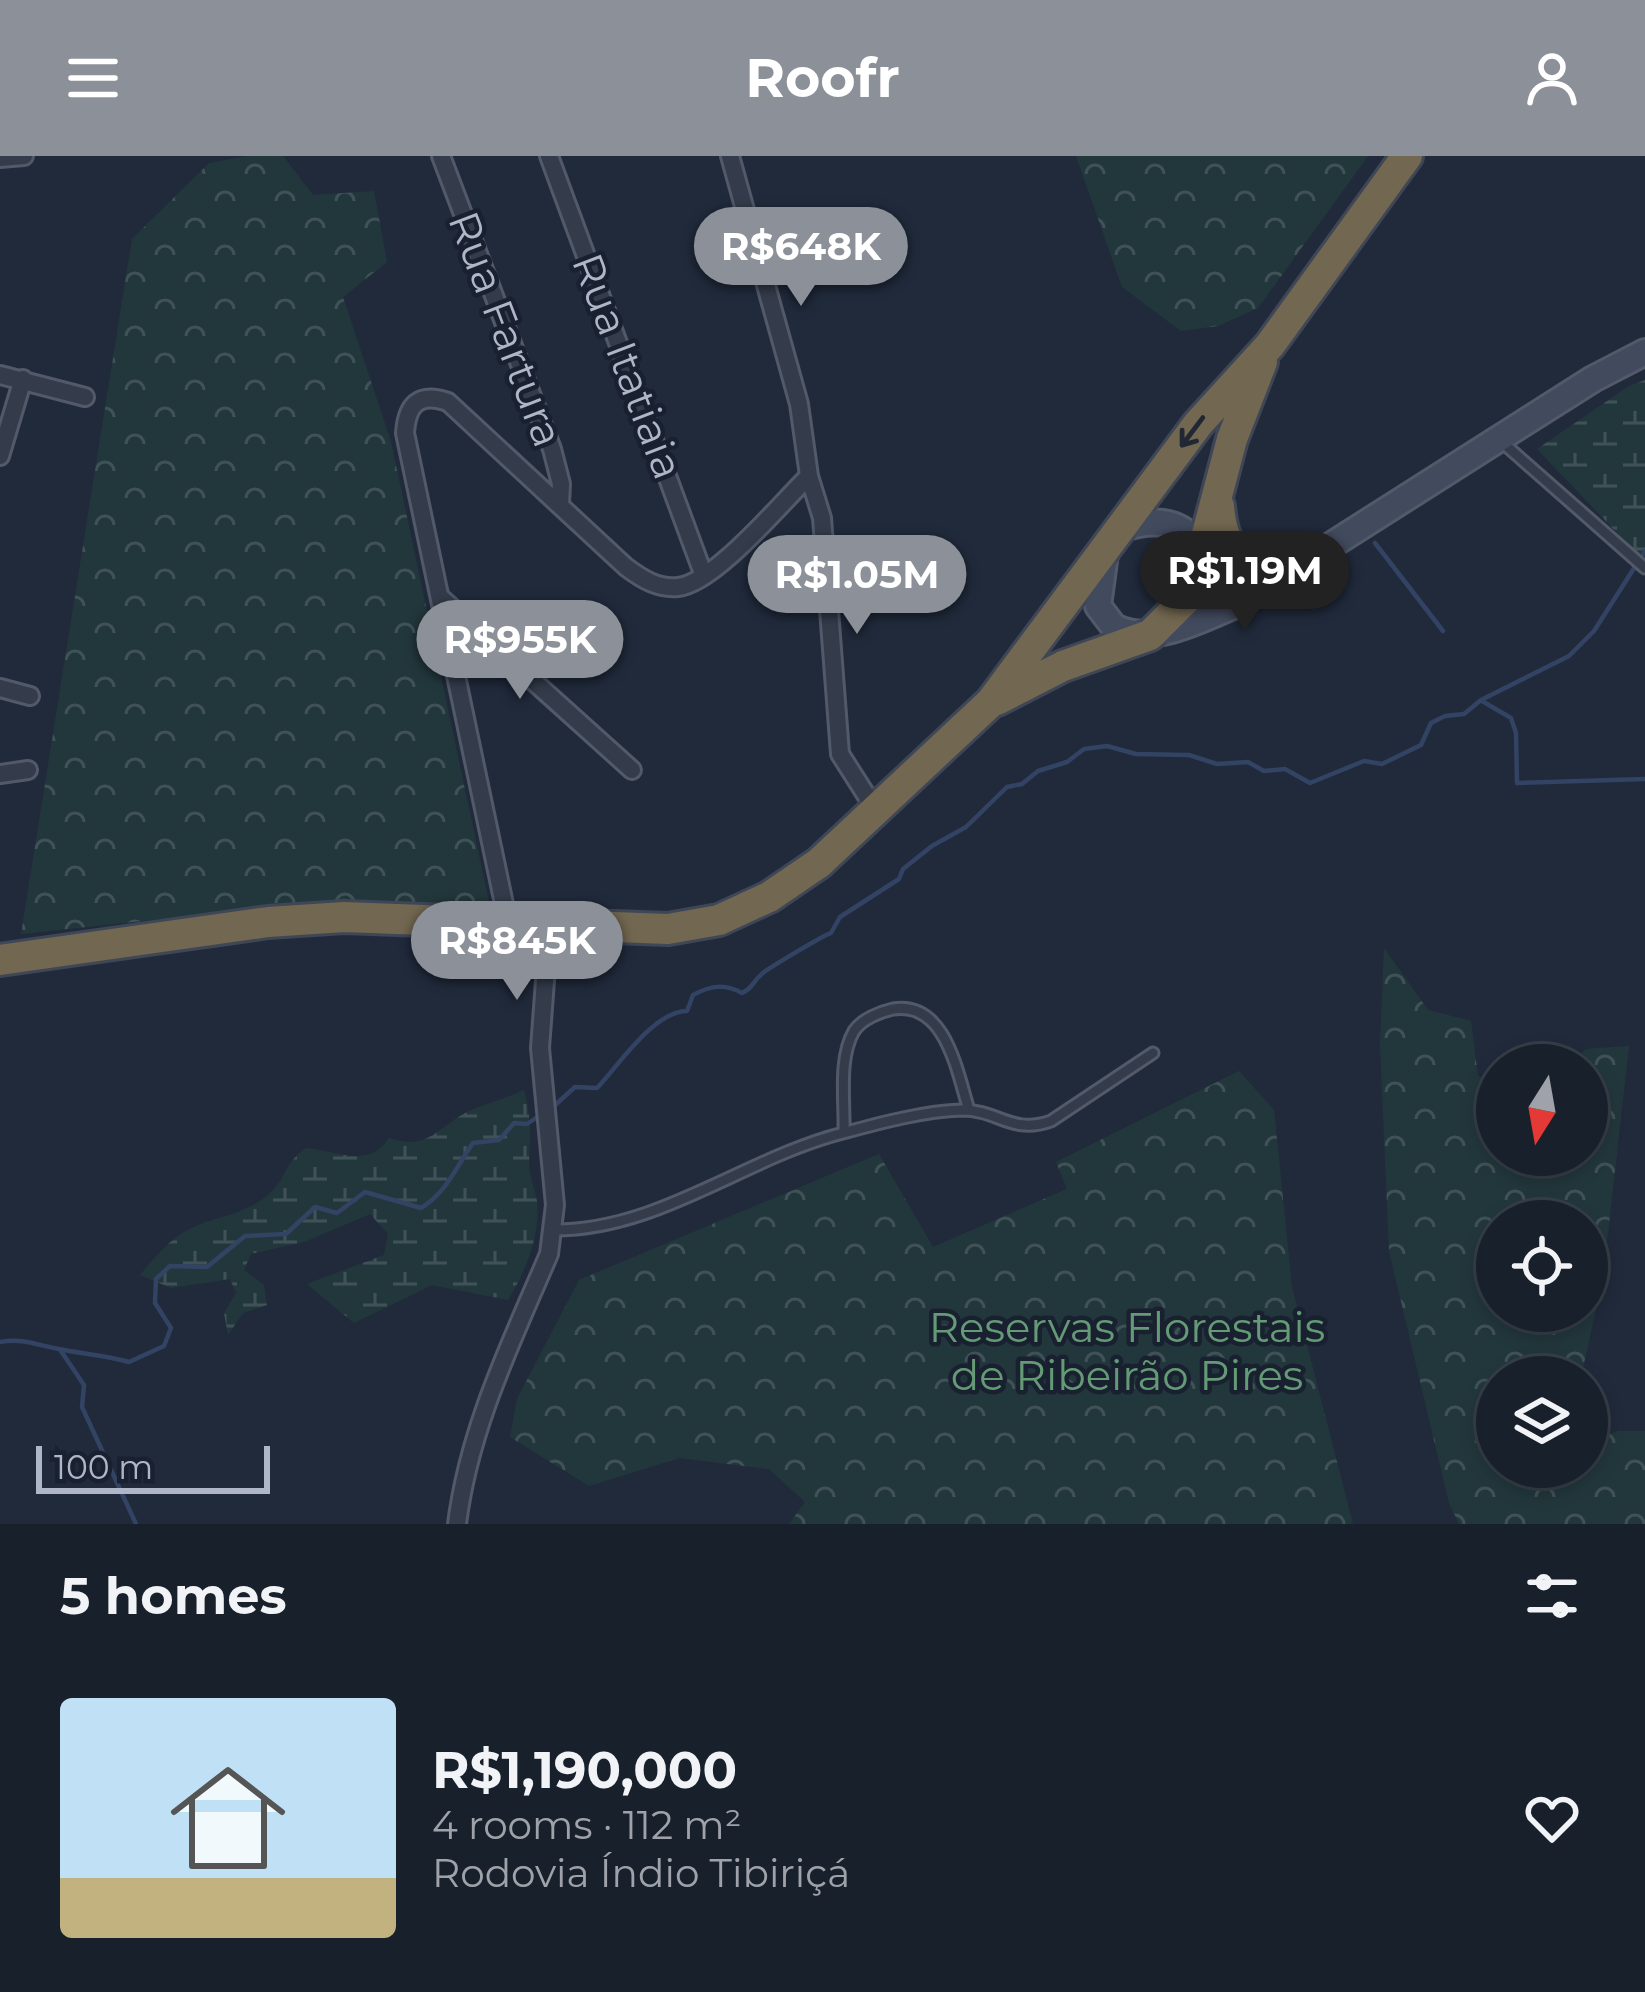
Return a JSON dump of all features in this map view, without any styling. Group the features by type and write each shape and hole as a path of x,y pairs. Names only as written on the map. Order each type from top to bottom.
{"highway":[{"path":"0,960 344,917 668,929 719,920 769,897 819,863 991,702 1223,393 1270,345 1407,156"},
{"path":"991,702 1063,666 1150,635 1185,600 1204,550 1244,404 1270,345"},
{"path":"1218,488 1226,545 1237,557 1275,568"}],"main road":[{"path":"1308,560 1255,573 1228,570 1172,522 1158,520 1113,537 1097,591 1103,617 1120,631 1150,635 1242,602 1593,379 1645,352"}],"street":[{"path":"0,158 24,156"},
{"name":"Rua Fartura","path":"441,156 552,449 561,484 560,504"},
{"name":"Rua Itatiaia","path":"549,156 704,576"},
{"path":"730,156 799,404 825,541 836,731 851,775 877,812"},
{"path":"0,374 85,397"},
{"path":"0,456 23,380"},
{"path":"508,923 405,433 410,406 419,398 448,402 626,567 660,586 680,587 704,576 809,476"},
{"path":"440,597 632,770"},
{"path":"0,688 30,695"},
{"path":"0,774 28,770"},
{"path":"457,1524 463,1475 477,1424 555,1230 540,1081 549,927"}],"lane":[{"path":"1498,438 1645,568"},
{"path":"844,1132 846,1054 855,1029 880,1012 905,1008 929,1017 949,1046 969,1110"},
{"path":"555,1230 586,1230 645,1214 844,1132 969,1110 1033,1128 1154,1053"}],"green space":[{"path":"283,156 313,195 374,191 387,262 343,297 391,442 490,907 283,906 21,934 132,239 209,163"},
{"path":"1076,156 1368,156 1258,308 1218,326 1181,331 1122,287"},
{"path":"1645,380 1645,562 1537,449"},
{"name":"Reservas Florestais de Ribeirão Pires","path":"1384,948 1428,1010 1471,1021 1476,1060 1476,1176 1608,1176 1608,1047 1629,1046 1608,1233 1608,1200 1476,1200 1476,1332 1591,1332 1586,1356 1476,1356 1476,1488 1608,1488 1608,1435 1645,1431 1645,1524 1459,1524 1449,1503 1389,1251 1380,1044"},
{"name":"Reservas Florestais de Ribeirão Pires","path":"1239,1071 1274,1110 1292,1287 1353,1524 789,1524 805,1502 769,1469 679,1458 589,1486 510,1437 517,1399 579,1280 879,1154 933,1247 1067,1189 1056,1162"},
{"path":"524,1090 529,1169 538,1214 530,1253 508,1300 432,1285 354,1323 307,1284 384,1255 388,1234 370,1214 304,1242 251,1254 244,1270 264,1285 267,1305 243,1313 228,1335 224,1313 236,1293 230,1279 171,1288 140,1275 181,1234 263,1199 306,1148 363,1156 389,1138 420,1141 467,1112"}],"waterway":[{"path":"1375,543 1443,631"},
{"path":"553,1107 575,1087 597,1088 650,1029 687,1011 693,995 717,987 742,993 768,970 831,933 840,917 899,879 903,869 932,846 966,827 1007,787 1022,784 1038,771 1067,762 1084,749 1107,746 1136,754 1189,755 1217,764 1248,762 1264,771 1285,769 1310,783 1364,761 1382,764 1421,745 1431,723 1464,714 1481,700 1569,656 1594,631 1645,551"},
{"path":"1482,701 1511,718 1516,733 1517,783 1645,779"},
{"path":"0,1342 23,1341 129,1362 164,1346 171,1328 155,1303 156,1279 170,1266 207,1267 245,1236 286,1234 315,1207 337,1213 365,1192 421,1208 444,1187 473,1143 499,1140 514,1123 527,1124 539,1116"},
{"path":"61,1351 84,1385 82,1407 136,1524"}]}
